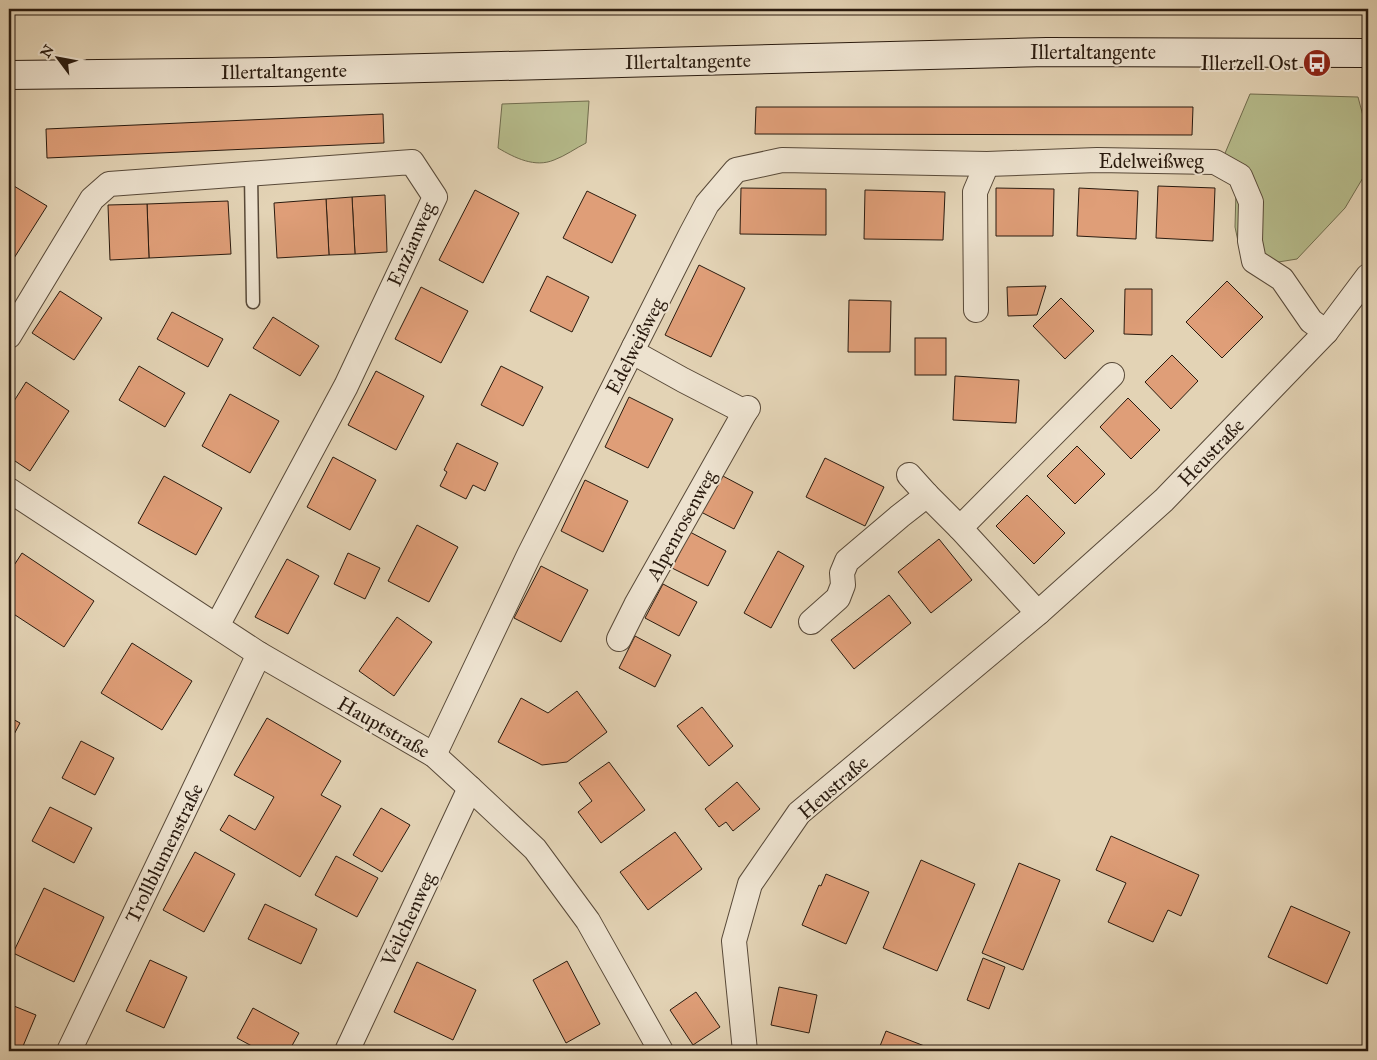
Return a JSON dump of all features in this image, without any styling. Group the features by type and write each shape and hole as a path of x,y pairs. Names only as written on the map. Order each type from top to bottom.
{"street":[{"name":"Illertaltangente","path":"9,75 272,72 1047,52 1368,52"},
{"name":"Edelweißweg","path":"434,755 529,554 707,204 736,170 782,160 988,164 1096,160 1215,162 1240,176 1251,202 1250,241 1254,261 1282,279 1311,322 1326,332"},
{"name":"Enzianweg","path":"9,336 92,199 109,184 412,162 435,197 346,386 217,626"},
{"path":"976,310 975,192 988,164"},
{"name":"Heustraße","path":"745,1051 734,941 750,884 799,813 1038,613 1164,500 1326,332 1368,276"},
{"name":"Alpenrosenweg","path":"619,639 747,410 683,380 638,355 634,347"},
{"path":"960,528 1112,375"},
{"path":"910,474 927,495 1038,613"},
{"path":"811,622 838,598 843,585 842,573 847,561 927,495"},
{"name":"Hauptstraße","path":"11,498 259,654 434,755 535,849 588,921 661,1051"},
{"name":"Trollblumenstraße","path":"70,1051 259,654"},
{"name":"Veilchenweg","path":"347,1051 470,788"}],"lane":[{"path":"251,174 253,302"}],"green space":[{"path":"1250,94 1358,97 1367,131 1367,171 1345,208 1297,259 1266,264 1239,246 1235,227 1236,191 1223,158"},
{"path":"589,101 586,143 562,156 547,162 532,162 525,161 498,148 502,104"}],"building":[{"path":"756,107 1193,107 1192,135 755,134"},
{"path":"383,114 384,143 47,158 46,129"},
{"path":"9,183 47,206 9,266"},
{"path":"1158,186 1215,188 1213,241 1156,238"},
{"path":"741,188 826,189 826,235 740,234"},
{"path":"996,188 1054,189 1053,236 996,236"},
{"path":"1079,188 1138,191 1136,239 1077,236"},
{"path":"475,190 519,213 483,283 439,260"},
{"path":"865,190 945,192 943,240 864,239"},
{"path":"587,191 636,215 612,263 563,238"},
{"path":"385,195 387,252 355,254 352,197"},
{"path":"352,197 355,254 329,255 326,199"},
{"path":"326,199 329,255 277,258 274,203"},
{"path":"228,201 231,254 149,258 147,204"},
{"path":"147,204 149,258 110,260 108,205"},
{"path":"699,265 745,288 711,357 665,335"},
{"path":"547,276 589,297 572,332 530,311"},
{"path":"1227,281 1263,317 1222,358 1186,322"},
{"path":"1046,286 1037,315 1008,316 1007,287"},
{"path":"421,287 468,311 441,363 395,339"},
{"path":"1125,289 1152,289 1152,335 1124,334"},
{"path":"60,291 102,318 74,360 32,333"},
{"path":"1061,298 1094,331 1065,359 1033,326"},
{"path":"849,300 891,301 890,352 848,352"},
{"path":"172,312 223,339 208,367 157,339"},
{"path":"273,317 319,346 300,376 253,348"},
{"path":"915,338 946,338 946,375 915,375"},
{"path":"1172,355 1198,381 1171,409 1145,382"},
{"path":"139,366 185,393 165,427 119,400"},
{"path":"501,366 543,387 523,426 481,405"},
{"path":"376,371 424,396 396,450 348,425"},
{"path":"955,376 1019,380 1016,423 953,420"},
{"path":"26,382 69,411 30,471 9,457 9,409"},
{"path":"230,394 279,421 250,473 202,446"},
{"path":"629,397 673,419 648,468 605,447"},
{"path":"1128,398 1160,430 1131,459 1100,427"},
{"path":"457,443 498,463 485,491 473,485 466,499 440,486 447,472 444,470"},
{"path":"1077,446 1105,474 1075,504 1047,476"},
{"path":"333,457 376,480 350,530 307,507"},
{"path":"825,458 884,487 865,526 806,497"},
{"path":"721,475 753,492 734,529 701,512"},
{"path":"164,476 222,508 196,555 138,523"},
{"path":"585,480 628,501 603,552 561,531"},
{"path":"1027,495 1065,533 1034,564 996,526"},
{"path":"417,525 458,547 429,602 388,581"},
{"path":"690,532 726,551 708,586 672,568"},
{"path":"939,539 972,580 931,613 898,572"},
{"path":"778,551 804,566 771,628 744,613"},
{"path":"22,553 94,601 64,647 9,611 9,573"},
{"path":"348,553 380,568 365,599 334,584"},
{"path":"287,559 319,576 288,634 255,617"},
{"path":"541,566 588,590 561,642 514,618"},
{"path":"663,584 697,602 679,636 645,618"},
{"path":"889,595 911,623 854,669 831,640"},
{"path":"397,617 432,642 394,696 359,671"},
{"path":"635,636 671,655 655,687 619,668"},
{"path":"132,643 192,681 162,730 101,693"},
{"path":"577,691 607,732 567,762 542,765 498,742 521,698 548,713"},
{"path":"702,707 733,746 709,766 677,726"},
{"path":"9,717 20,723 9,744"},
{"path":"267,718 341,761 321,795 341,806 300,877 220,830 229,815 255,830 274,797 234,775"},
{"path":"81,741 114,758 95,795 62,778"},
{"path":"609,762 645,810 601,843 578,812 592,801 579,783"},
{"path":"737,782 760,809 733,831 726,822 719,827 705,809"},
{"path":"50,807 92,828 74,863 32,841"},
{"path":"381,808 410,825 382,872 353,855"},
{"path":"675,832 702,869 648,910 620,872"},
{"path":"1111,836 1199,875 1181,916 1168,910 1153,942 1108,922 1126,883 1096,870"},
{"path":"195,852 235,874 204,932 163,910"},
{"path":"336,856 378,878 357,917 315,895"},
{"path":"921,860 975,884 937,971 883,948"},
{"path":"1019,863 1060,880 1023,970 982,953"},
{"path":"826,874 869,892 846,944 802,925 819,885 821,886"},
{"path":"44,888 104,917 74,982 13,953"},
{"path":"265,904 317,929 301,964 248,939"},
{"path":"1291,906 1350,932 1327,984 1268,957"},
{"path":"983,958 1005,967 989,1009 967,1000"},
{"path":"150,960 187,977 164,1028 126,1011"},
{"path":"567,961 600,1024 566,1043 533,980"},
{"path":"417,962 476,990 453,1040 394,1012"},
{"path":"779,987 817,995 809,1033 771,1025"},
{"path":"696,992 720,1027 693,1045 670,1010"},
{"path":"9,1004 36,1015 21,1051 9,1051"},
{"path":"253,1008 299,1033 289,1051 261,1051 237,1038"},
{"path":"886,1031 927,1047 926,1051 878,1051"}],"place":[{"name":"Illerzell Ost","path":"1317,63"}]}
